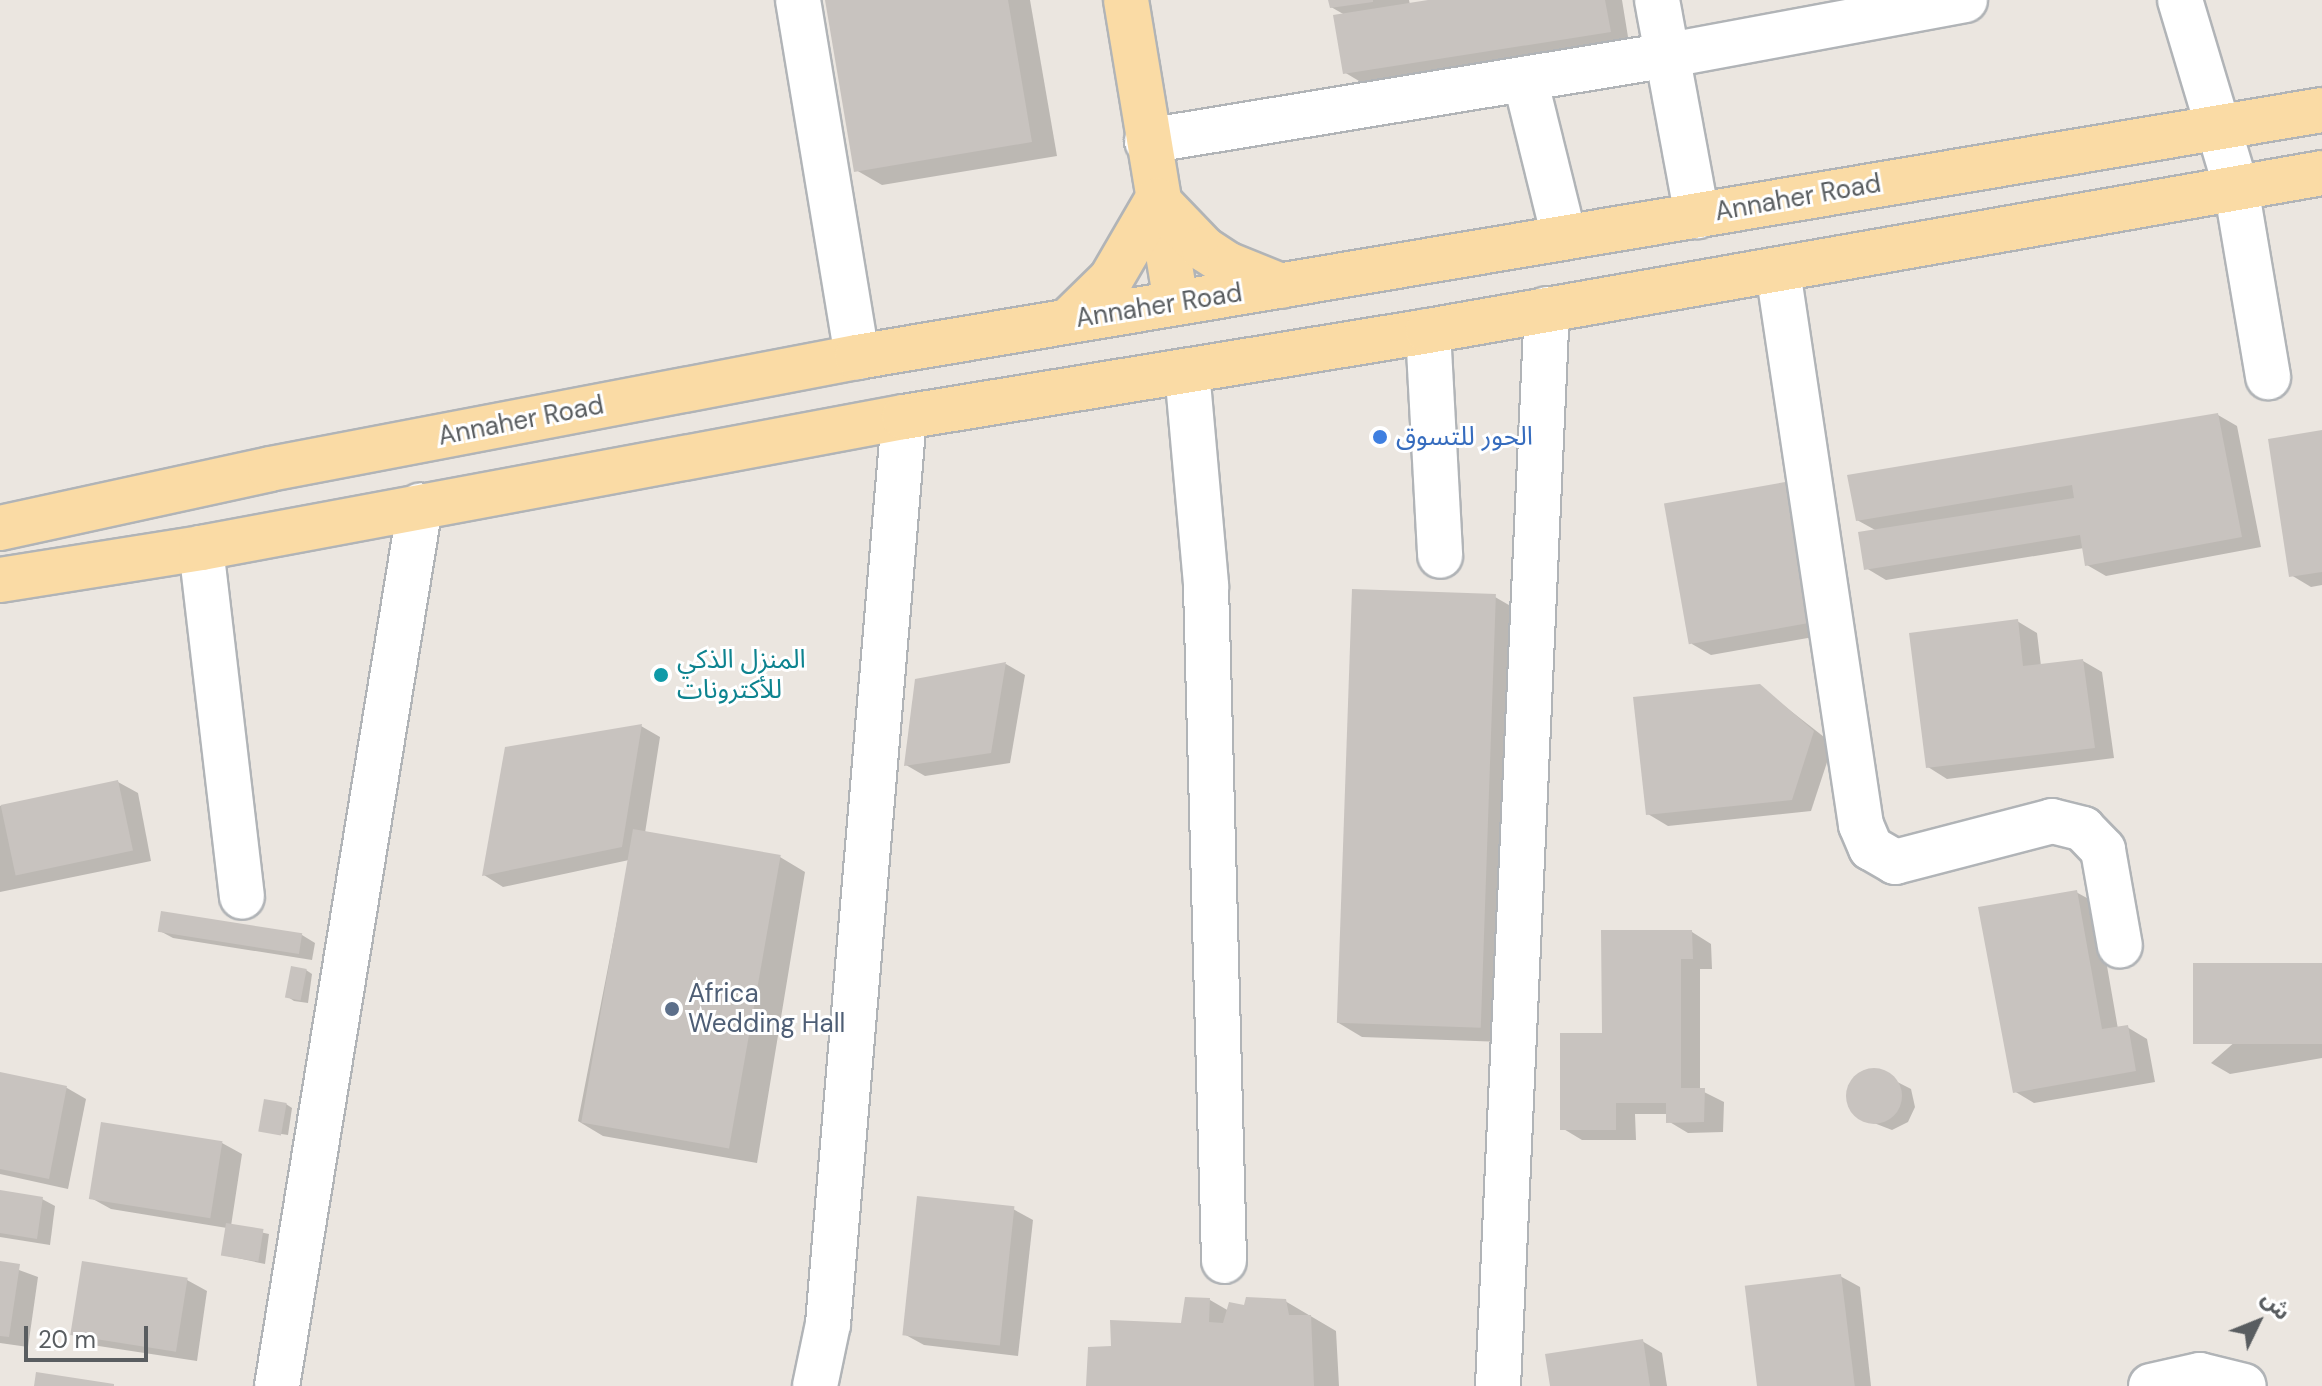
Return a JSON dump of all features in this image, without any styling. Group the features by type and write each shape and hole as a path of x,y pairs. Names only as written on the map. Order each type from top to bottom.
{"main road":[{"path":"1126,0 1176,302"},
{"name":"Annaher Road","path":"0,528 270,469 857,357 2322,110"},
{"path":"0,580 201,548 904,417 1778,271 2322,173"},
{"path":"1157,200 1204,249 1229,265 1283,286"},
{"path":"1068,321 1111,279 1157,200"}],"street":[{"path":"798,0 857,357"},
{"path":"1657,0 1697,216"},
{"path":"1147,141 1669,55 1965,0"},
{"path":"2180,0 2215,128 2236,187 2268,377"},
{"path":"1525,79 1564,237"},
{"path":"1778,271 1861,825 1871,848 1895,862 2052,821 2083,829 2103,850 2120,946"},
{"path":"1498,1386 1547,309"},
{"path":"1428,331 1440,556"},
{"path":"1187,371 1206,586 1224,1261"},
{"path":"815,1386 828,1324 904,417"},
{"path":"277,1386 420,506"},
{"path":"201,548 242,897"},
{"path":"2151,1386 2200,1375 2244,1386"}],"building":[{"path":"825,0 1008,0 1032,142 854,172"},
{"path":"1328,0 1373,0 1373,2 1330,8"},
{"path":"1428,0 1605,0 1611,32 1343,74 1333,15"},
{"path":"2218,413 2242,537 2085,566 2080,535 1864,570 1858,532 2074,498 2072,485 1856,521 1847,475"},
{"path":"2322,430 2322,572 2289,577 2268,439"},
{"path":"1791,481 1816,622 1689,644 1664,503"},
{"path":"1352,589 1496,594 1481,1028 1337,1023"},
{"path":"2018,619 2023,666 2083,659 2095,748 1926,768 1909,633"},
{"path":"1006,662 991,753 904,766 915,679"},
{"path":"1760,684 1814,731 1792,800 1646,815 1633,697"},
{"path":"642,724 622,847 482,876 505,747"},
{"path":"118,780 133,850 16,875 1,805"},
{"path":"633,829 781,855 729,1149 581,1122"},
{"path":"2077,890 2102,1029 2128,1025 2136,1071 2013,1093 1978,907"},
{"path":"161,911 302,933 299,954 158,932"},
{"path":"1601,930 1692,930 1693,959 1681,959 1681,1088 1705,1088 1704,1122 1666,1123 1666,1103 1616,1103 1616,1130 1560,1130 1560,1033 1602,1033"},
{"path":"2193,963 2322,963 2322,1044 2193,1044"},
{"path":"291,966 307,969 301,1000 285,997"},
{"path":"1874,1068 1894,1076 1902,1096 1894,1116 1874,1124 1854,1116 1846,1096 1854,1076"},
{"path":"0,1072 67,1086 49,1179 0,1169"},
{"path":"264,1099 287,1103 281,1135 258,1131"},
{"path":"101,1122 222,1141 210,1218 89,1199"},
{"path":"0,1190 43,1197 37,1239 0,1233"},
{"path":"917,1196 1014,1206 1000,1345 902,1335"},
{"path":"226,1223 264,1229 258,1262 221,1256"},
{"path":"0,1261 20,1264 9,1337 0,1336"},
{"path":"82,1261 188,1278 176,1352 70,1335"},
{"path":"1841,1274 1855,1386 1757,1386 1745,1286"},
{"path":"1185,1297 1210,1298 1209,1322 1223,1323 1229,1302 1244,1305 1246,1297 1286,1299 1289,1315 1311,1315 1314,1386 1086,1386 1088,1347 1111,1346 1110,1320 1181,1323"},
{"path":"1643,1339 1650,1386 1550,1386 1545,1354"},
{"path":"36,1372 114,1384 114,1386 34,1386"}],"place":[{"name":"الحور للتسوق","path":"1380,437"},
{"name":"المنزل الذكي للأكترونات","path":"661,675"},
{"name":"Africa Wedding Hall","path":"672,1009"}]}
